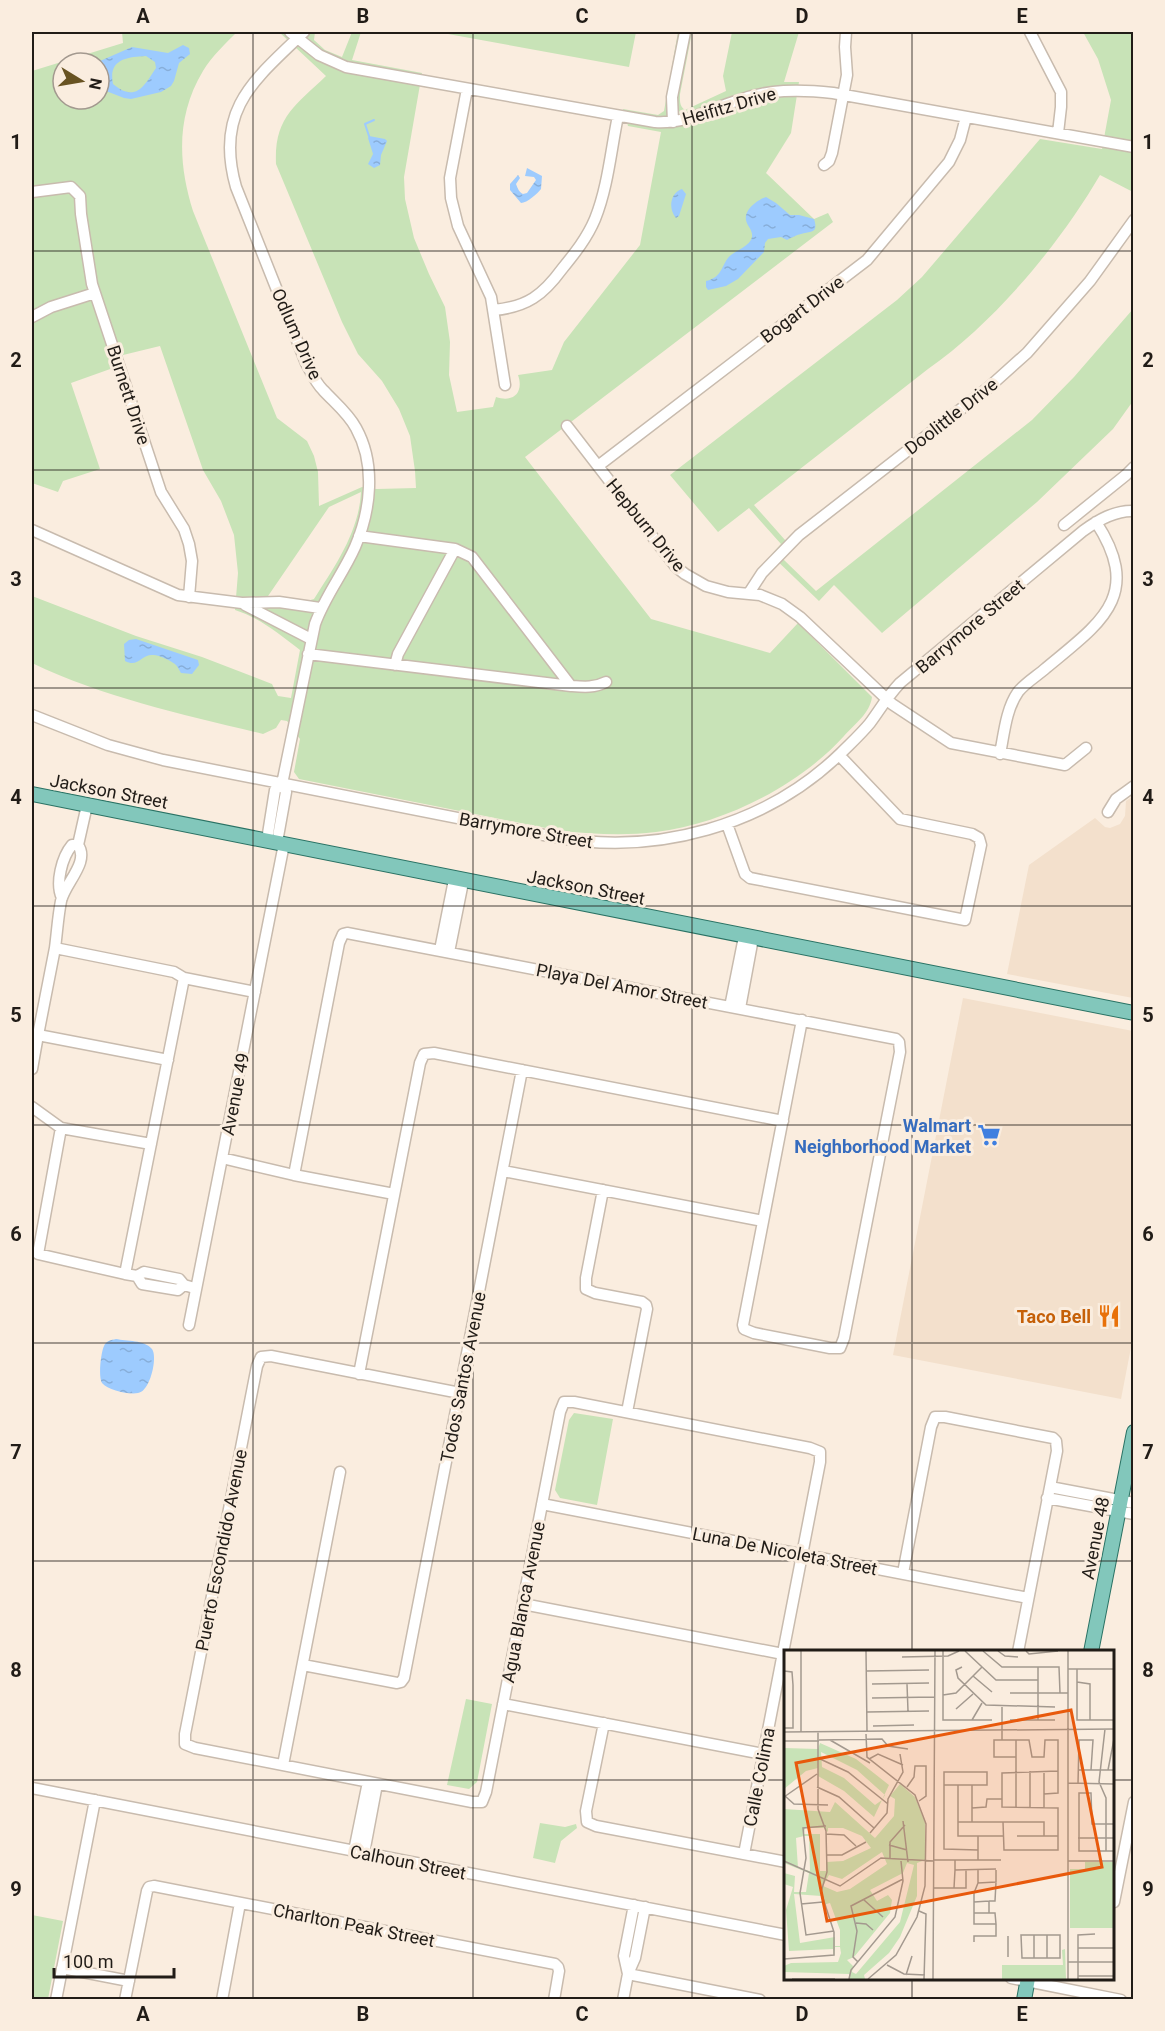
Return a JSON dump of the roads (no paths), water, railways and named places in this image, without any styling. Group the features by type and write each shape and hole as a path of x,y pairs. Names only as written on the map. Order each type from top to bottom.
{"main road":[{"name":"Jackson Street","path":"32,794 458,881 1134,1013"},
{"name":"Avenue 48","path":"1091,1650 1124,1505 1134,1432"},
{"path":"1024,2000 1028,1980"}],"street":[{"path":"673,122 672,97 685,32"},
{"path":"824,165 829,161 832,153 848,75 846,32"},
{"path":"1030,32 1061,92 1058,133"},
{"name":"Heifitz Drive","path":"297,34 319,56 346,67 655,122 690,119 736,100 775,91 805,90 1134,147"},
{"name":"Odlum Drive","path":"280,863 276,842 278,809 275,790 282,784 311,639 320,608 345,566 359,536 369,491 367,458 362,442 348,417 321,388 306,363 231,171 230,137 239,105 259,75 297,34"},
{"path":"467,89 450,178 450,198 458,226 489,290 505,385"},
{"path":"494,310 510,309 539,295 551,284 578,248 594,220 602,198 618,116"},
{"name":"Bogart Drive","path":"598,466 867,260 949,162 960,140 966,117"},
{"name":"Burnett Drive","path":"32,192 70,187 80,196 90,276 95,293 161,492 184,529 189,544 192,561 189,597"},
{"name":"Doolittle Drive","path":"748,593 762,573 799,534 988,388 1027,353 1097,272 1134,220"},
{"path":"32,317 51,307 95,293"},
{"name":"Hepburn Drive","path":"567,426 676,567 706,586 772,599 792,610 885,698 951,743 1065,765 1086,748"},
{"path":"1064,525 1134,467"},
{"name":"Barrymore Street","path":"32,715 108,745 151,757 554,837 593,842 654,841 689,835 727,824 774,802 816,775 839,755 870,722 885,698 900,683 1096,522 1113,514 1134,512"},
{"path":"1000,754 1008,716 1019,691 1095,627 1113,596 1116,582 1115,560 1111,546 1096,522"},
{"path":"32,530 167,592 242,603 279,602 320,608"},
{"path":"359,536 455,549 472,557 571,686"},
{"path":"395,665 398,654 455,549"},
{"path":"242,603 311,639"},
{"path":"308,654 571,686 598,686 606,682"},
{"path":"727,824 745,874 750,878 964,920 981,845 979,838 972,834 900,819 839,755"},
{"path":"1108,812 1116,799 1134,786"},
{"path":"32,1069 62,898 81,860 82,851 78,845 87,805"},
{"path":"62,898 58,890 68,850 72,845 78,845"},
{"name":"Avenue 49","path":"189,1325 280,863"},
{"path":"63,867 76,870"},
{"path":"445,951 458,881"},
{"name":"Playa Del Amor Street","path":"294,1175 339,943 343,934 353,934 802,1020 890,1038 899,1042 900,1052 844,1338 840,1348 754,1333 744,1329 763,1221"},
{"path":"735,1007 748,938"},
{"path":"55,948 174,972 184,978 255,992"},
{"path":"131,1275 151,1144 184,978"},
{"path":"503,1171 763,1221 802,1020"},
{"path":"38,1035 168,1060"},
{"path":"460,1393 359,1374 420,1063 424,1053 434,1053 783,1121"},
{"name":"Todos Santos Avenue","path":"303,1665 391,1682 401,1682 405,1673 522,1070"},
{"path":"32,1107 61,1128 151,1144"},
{"path":"61,1128 35,1253 131,1275 144,1272 179,1279 184,1285 197,1288"},
{"path":"222,1158 294,1175 394,1194"},
{"path":"603,1190 586,1278 586,1289 595,1293 642,1302 647,1309 627,1412"},
{"path":"131,1275 142,1284 178,1290 184,1285"},
{"path":"158,1286 160,1275"},
{"name":"Puerto Escondido Avenue","path":"283,1765 195,1748 185,1744 185,1734 256,1366 261,1357 271,1356 359,1374"},
{"name":"Agua Blanca Avenue","path":"373,1783 482,1802 486,1792 560,1412 564,1402 574,1402 627,1412"},
{"name":"Calle Colima","path":"627,1412 810,1448 820,1452 820,1462 744,1854"},
{"path":"903,1573 931,1427 935,1417 1047,1437 1056,1441 1058,1445 1018,1650"},
{"path":"340,1472 283,1765 373,1783 359,1852"},
{"path":"1048,1493 1124,1505 1134,1514"},
{"name":"Luna De Nicoleta Street","path":"542,1504 1028,1598"},
{"path":"523,1604 783,1654"},
{"path":"503,1704 763,1754"},
{"path":"604,1724 586,1811 587,1822 596,1826 784,1863"},
{"name":"Calhoun Street","path":"32,1788 784,1935"},
{"path":"56,2000 95,1800"},
{"path":"1114,1902 1134,1802"},
{"name":"Charlton Peak Street","path":"129,1982 145,1897 149,1887 159,1887 549,1963 558,1967 560,1971 554,2000"},
{"path":"222,2000 240,1903"},
{"path":"623,2000 628,1974 624,1956 639,1906"},
{"path":"62,1968 129,1982 125,2000"},
{"path":"628,1974 724,1996 760,2000"},
{"path":"1028,1980 1121,2000"}],"water":[{"path":"183,45 189,48 190,54 179,63 171,86 161,92 131,99 111,93 111,56 132,47 168,53","holes":["146,56 155,62 156,68 143,86 134,92 121,90 113,84 113,69 120,61"]},
{"path":"369,136 387,141 381,155 380,165 374,168 368,164 373,154"},
{"path":"527,168 542,176 541,189 529,200 521,203 510,190 510,184 518,175 520,178 516,184 518,189 523,194 527,193 536,180 534,177 525,176"},
{"path":"682,189 686,194 679,216 676,218 671,206 675,194"},
{"path":"766,197 790,215 814,219 814,230 787,240 781,237 768,239 764,252 738,279 726,286 708,290 706,281 716,276 728,258 751,240 752,232 746,220 747,212 756,202"},
{"path":"136,639 198,660 199,665 192,674 181,673 174,663 155,655 129,663 125,661 124,644"},
{"path":"116,1339 140,1342 149,1346 154,1353 152,1374 146,1387 138,1393 124,1393 102,1383 100,1370 103,1349 107,1342"}],"waterway":[{"path":"369,136 365,124 374,120"}],"place":[{"name":"Walmart Neighborhood Market","path":"989,1135"},
{"name":"Taco Bell","path":"1109,1316"}]}
